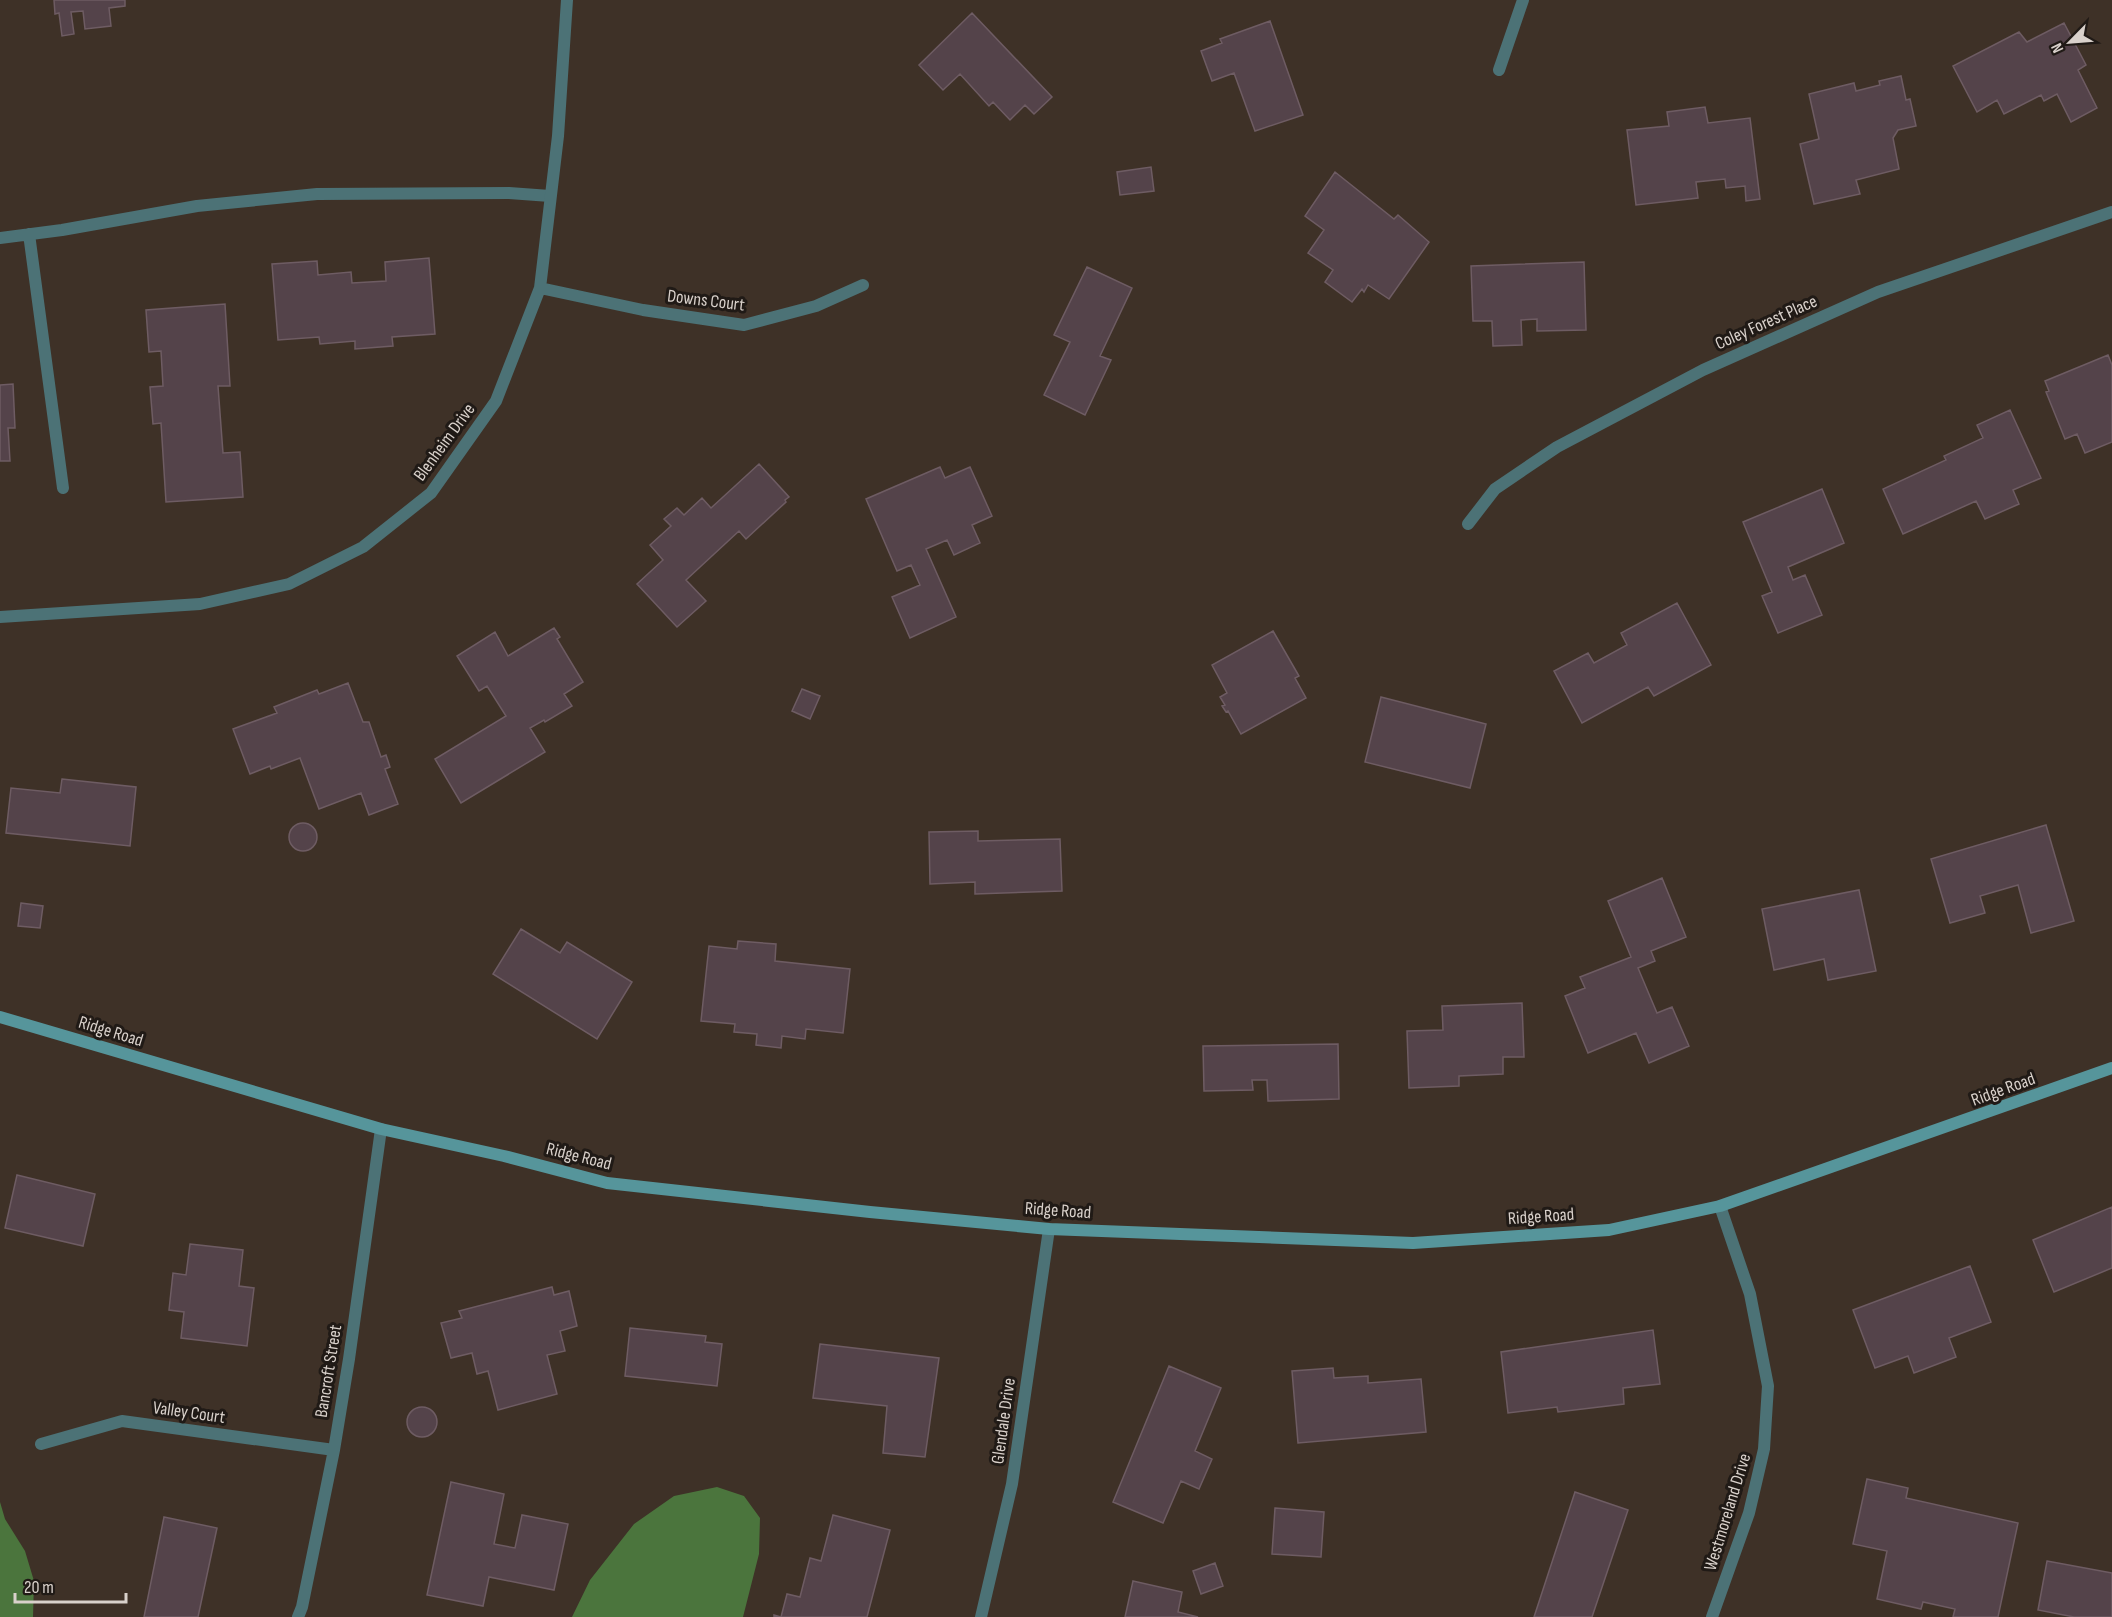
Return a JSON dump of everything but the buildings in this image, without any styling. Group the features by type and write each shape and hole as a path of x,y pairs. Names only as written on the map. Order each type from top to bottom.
{"street":[{"name":"Blenheim Drive","path":"0,617 200,604 290,584 363,547 431,493 496,401 540,288 558,136 567,0"},
{"path":"1499,70 1523,0"},
{"path":"0,238 62,230 197,206 317,194 509,193 550,196"},
{"name":"Coley Forest Place","path":"1468,524 1495,489 1557,447 1703,370 1878,292 2112,212"},
{"path":"29,234 63,488"},
{"name":"Downs Court","path":"540,288 643,310 744,325 816,306 863,285"},
{"name":"Ridge Road","path":"0,1017 381,1129 504,1156 607,1183 846,1210 1049,1228 1413,1243 1609,1230 1720,1206 2112,1068"},
{"name":"Bancroft Street","path":"298,1617 302,1607 334,1450 381,1129"},
{"name":"Westmoreland Drive","path":"1712,1617 1749,1513 1764,1449 1768,1386 1750,1294 1720,1206"},
{"name":"Glendale Drive","path":"981,1617 1012,1484 1049,1228"},
{"name":"Valley Court","path":"41,1444 122,1421 334,1450"}],"green space":[{"path":"717,1487 744,1496 760,1518 759,1554 743,1617 572,1617 590,1580 634,1524 674,1496"},
{"path":"0,1502 5,1519 25,1551 34,1581 33,1617 0,1617"}]}
